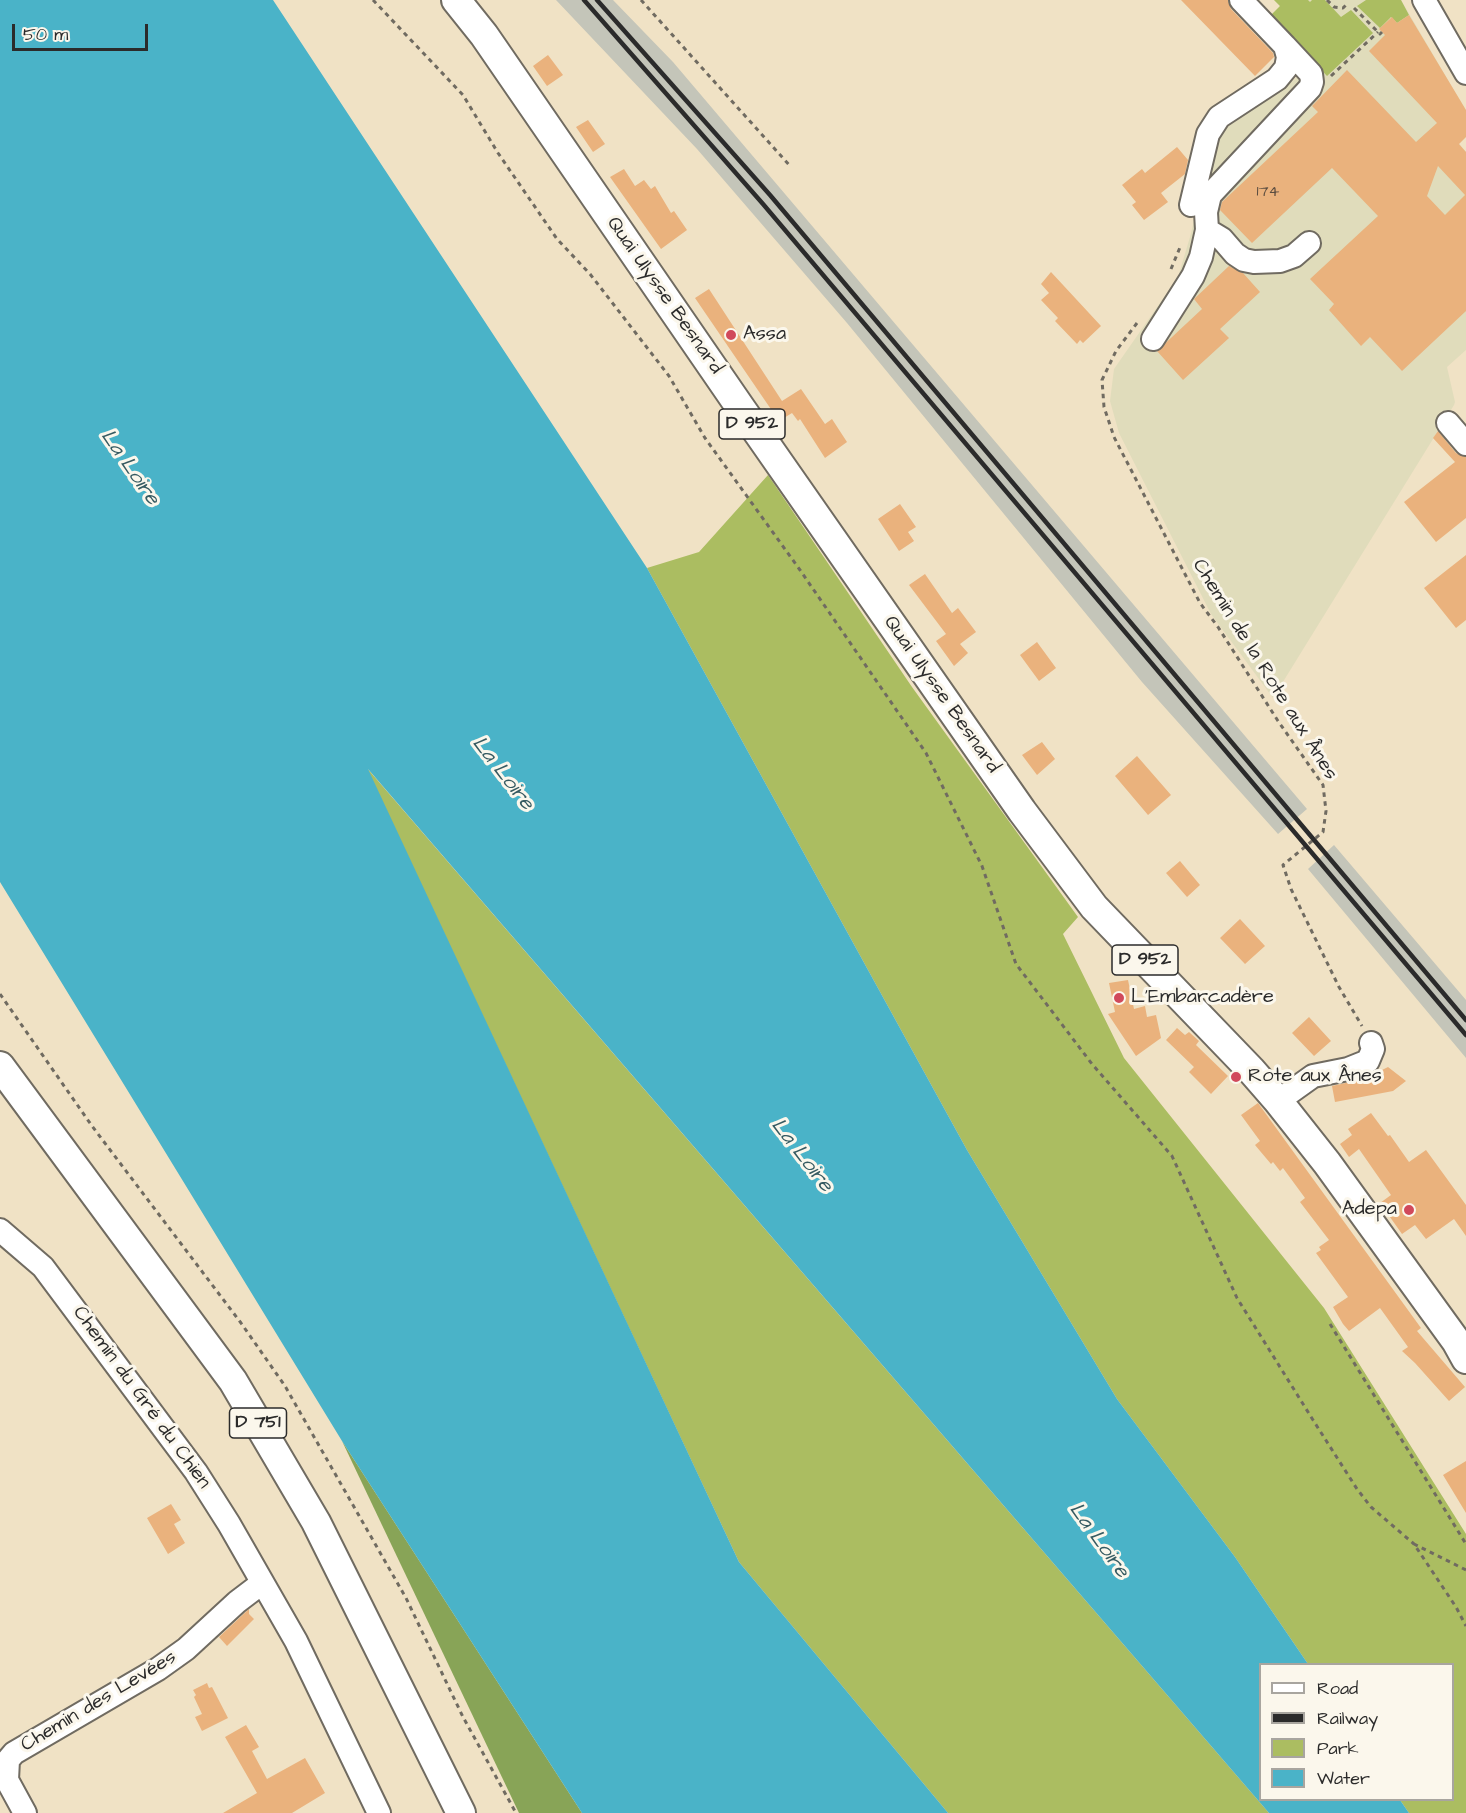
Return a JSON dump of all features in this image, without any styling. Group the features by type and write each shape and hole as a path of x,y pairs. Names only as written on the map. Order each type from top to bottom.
{"main road":[{"name":"Quai Ulysse Besnard","path":"456,0 484,35 1022,811 1094,907 1278,1101 1327,1163 1456,1341 1466,1359"},
{"name":"D 751","path":"0,1066 233,1381 316,1522 461,1813"}],"street":[{"path":"1153,339 1193,276 1201,257 1207,230 1206,212 1210,195 1294,120 1312,82 1311,74 1241,0"},
{"path":"1424,0 1466,73"},
{"path":"1191,205 1208,134 1219,117 1277,79 1286,68 1288,57 1285,46"},
{"path":"1207,230 1222,239 1235,254 1244,260 1280,261 1294,256 1309,243"},
{"path":"1448,423 1466,444"},
{"path":"1278,1101 1314,1076 1348,1069 1368,1061 1373,1049 1371,1043"},
{"name":"Chemin du Gré du Chien","path":"0,1230 43,1267 196,1472 229,1524 296,1641 379,1813"},
{"name":"Chemin des Levées","path":"25,1813 7,1780 8,1760 14,1753 158,1669 186,1649 262,1582"}],"path":[{"path":"374,0 463,95 498,153 557,238 590,274 669,376 705,438 800,570 926,753 982,866 1016,964 1092,1064 1172,1156 1237,1298 1357,1489 1371,1507 1414,1544 1466,1570"},
{"path":"640,0 791,167"},
{"path":"1327,0 1334,7 1343,8 1346,5"},
{"path":"1327,80 1380,32 1354,8"},
{"path":"1170,271 1182,241"},
{"name":"Chemin de la Rote aux Ânes","path":"1140,320 1116,351 1102,380 1104,407 1114,437 1200,603 1323,785 1326,811 1323,832 1283,865 1291,889 1339,987 1371,1043"},
{"path":"0,994 92,1126 241,1323 285,1386 406,1598 463,1717 516,1813"},
{"path":"1330,1324 1466,1544"},
{"path":"1414,1544 1466,1626"}],"shaded area":[{"path":"556,0 613,0 673,62 1307,809 1278,834 1142,682 847,323 697,149"},
{"path":"1274,0 1401,0 1465,109 1459,144 1466,152 1466,350 1447,367 1454,405 1273,698 1211,614 1119,433 1110,401 1114,369 1178,277 1215,136 1227,121 1294,80 1312,61 1270,16 1280,6"},
{"path":"1334,845 1466,1000 1466,1058 1308,869"}],"green space":[{"path":"1274,0 1308,0 1310,2 1325,0 1341,17 1351,10 1373,33 1327,76 1270,16 1280,6"},
{"path":"1366,0 1401,0 1409,15 1397,23 1391,17 1380,28 1357,6"},
{"path":"768,475 912,687 1078,917 1063,934 1124,1058 1324,1308 1466,1534 1466,1813 1409,1813 1401,1801 1454,1801 1454,1663 1307,1663 1235,1557 1117,1399 967,1150 647,568 699,552"},
{"path":"366,767 1269,1813 948,1813 739,1562"},
{"path":"342,1441 582,1813 519,1813"}],"water":[{"name":"La Loire","path":"0,0 273,0 647,568 967,1150 1117,1399 1235,1557 1307,1663 1259,1663 1259,1801 1401,1801 1409,1813 1269,1813 368,769 739,1562 948,1813 582,1813 342,1441 0,882"}],"building":[{"path":"1181,0 1228,0 1231,9 1273,53 1274,57 1255,76"},
{"path":"1409,15 1466,110 1466,137 1459,144 1466,152 1466,311 1402,371 1370,337 1361,346 1329,310 1334,304 1310,279 1378,216 1332,168 1252,243 1220,210 1222,202 1318,112 1312,106 1347,70 1416,142 1437,123 1369,51 1385,35 1379,29 1392,17 1397,23","holes":["1438,166 1465,195 1445,215 1427,196"]},
{"path":"548,55 563,75 547,86 533,66"},
{"path":"588,120 605,144 593,152 576,127"},
{"path":"1177,147 1188,160 1185,174 1161,193 1168,202 1144,220 1132,205 1136,202 1122,185 1142,169 1145,173"},
{"path":"624,169 635,186 644,180 651,189 655,186 671,213 674,211 687,230 661,249 610,177"},
{"path":"1229,266 1243,273 1260,292 1220,329 1229,338 1183,380 1157,351 1202,309 1194,299"},
{"path":"1051,272 1101,326 1083,343 1080,340 1077,344 1055,321 1058,318 1041,300 1049,293 1041,284"},
{"path":"709,289 782,401 801,389 825,424 832,419 847,442 825,458 800,419 798,421 792,413 779,421 695,298"},
{"path":"1438,431 1456,453 1466,457 1466,518 1436,542 1404,502 1455,462 1433,438"},
{"path":"900,504 916,527 908,532 914,541 899,551 878,519"},
{"path":"1466,555 1466,620 1456,628 1424,588"},
{"path":"925,574 952,613 958,608 976,632 960,644 968,653 954,666 936,641 946,634 909,585"},
{"path":"1037,642 1056,668 1039,681 1020,655"},
{"path":"1042,742 1055,759 1037,775 1022,755"},
{"path":"1137,756 1171,795 1148,815 1115,776"},
{"path":"1180,861 1200,885 1187,897 1166,873"},
{"path":"1240,919 1265,946 1245,964 1220,938"},
{"path":"1128,980 1134,1009 1145,1006 1147,1017 1156,1015 1161,1038 1136,1056 1108,1014 1115,1012 1109,983"},
{"path":"1309,1017 1331,1041 1314,1056 1292,1033"},
{"path":"1177,1028 1185,1035 1189,1032 1199,1041 1196,1045 1228,1076 1211,1094 1189,1072 1194,1067 1166,1040"},
{"path":"1388,1067 1406,1081 1393,1091 1335,1102 1332,1086 1364,1079"},
{"path":"1258,1103 1421,1328 1417,1331 1465,1387 1449,1401 1402,1351 1408,1347 1380,1308 1349,1331 1343,1324 1333,1307 1348,1297 1316,1253 1321,1250 1319,1247 1329,1240 1300,1202 1305,1198 1283,1168 1280,1171 1273,1162 1271,1164 1255,1145 1260,1141 1241,1115"},
{"path":"1371,1113 1409,1162 1426,1150 1466,1205 1466,1236 1454,1219 1426,1239 1415,1225 1402,1234 1380,1203 1391,1195 1359,1149 1349,1157 1340,1144 1352,1135 1348,1129"},
{"path":"1466,1461 1466,1513 1443,1475"},
{"path":"171,1504 181,1520 174,1524 185,1543 168,1554 147,1518"},
{"path":"249,1609 249,1614 254,1619 227,1646 219,1637"},
{"path":"207,1683 209,1688 212,1687 228,1718 202,1731 195,1717 202,1714 193,1690"},
{"path":"246,1725 259,1747 252,1751 267,1779 305,1758 325,1793 292,1813 223,1813 257,1793 225,1737"}],"railway":[{"path":"584,0 763,204 1466,1035"},
{"path":"597,0 770,195 1466,1020"}],"place":[{"name":"Assa","path":"731,335"},
{"name":"L'Embarcadère","path":"1119,998"},
{"name":"Rote aux Ânes","path":"1236,1077"},
{"name":"Adepa","path":"1409,1210"}]}
